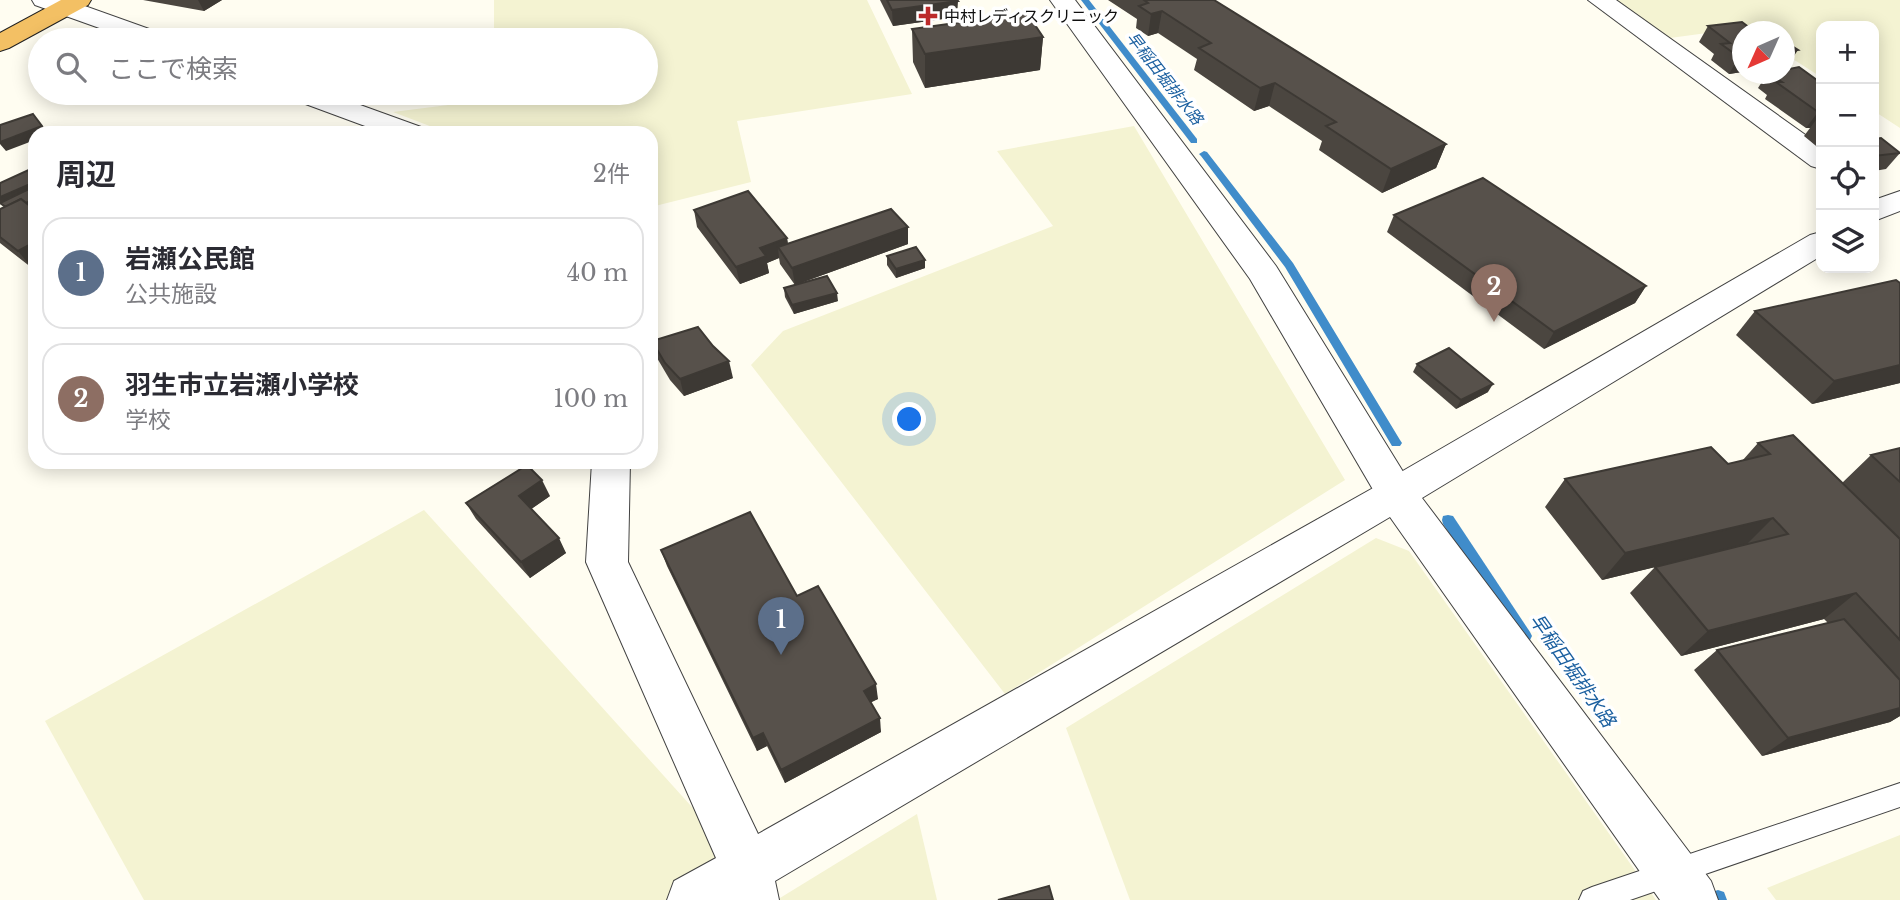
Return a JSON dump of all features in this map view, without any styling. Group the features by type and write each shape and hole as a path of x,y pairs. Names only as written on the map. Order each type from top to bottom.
{"highway":[{"path":"0,20 38,0"},
{"path":"0,44 63,2"}],"street":[{"path":"1062,0 1265,274 1396,494 1683,887"},
{"path":"1600,0 1816,156"},
{"path":"63,2 127,28"},
{"path":"335,105 392,126"},
{"path":"693,900 750,884 1396,494 1816,245"},
{"path":"611,469 607,562 750,884"}],"lane":[{"path":"1592,900 1683,887 1900,795"}],"green space":[{"path":"494,0 867,0 912,94 737,121 751,182 658,205 658,126 430,126 393,112 448,105 658,105 658,28 494,28"},
{"path":"1616,0 1900,0 1900,128 1879,114 1879,21 1816,21 1816,74 1795,60 1795,21 1732,21 1732,30 1670,38"},
{"path":"1134,126 1345,480 1005,694 751,365 783,331 1053,226 997,151"},
{"path":"424,510 747,868 693,900 144,900 45,721"},
{"path":"1376,538 1409,551 1656,900 1130,900 1066,728"},
{"path":"917,814 937,900 780,900 780,898"},
{"path":"1900,835 1900,900 1776,900 1767,888"}],"building":[{"path":"887,0 957,0 958,1 892,10"},
{"path":"1144,0 1214,0 1446,144 1391,169 1326,126 1336,122 1275,83 1260,88 1199,48 1211,43 1162,11 1151,14 1139,6 1148,3"},
{"path":"1027,13 1043,37 925,54 912,29"},
{"path":"1732,23 1732,52 1721,44 1730,43 1708,26"},
{"path":"1799,67 1816,79 1816,111 1779,84 1795,84 1795,68"},
{"path":"33,114 42,126 28,126 28,131 0,142 0,125"},
{"path":"1881,138 1900,153 1879,155"},
{"path":"28,170 28,185 0,197 0,183"},
{"path":"1483,178 1646,286 1554,332 1394,215"},
{"path":"28,189 28,202 21,199 6,207 0,203"},
{"path":"748,191 787,238 760,248 766,256 736,267 694,210"},
{"path":"21,199 28,204 28,246 18,251 0,237 0,209"},
{"path":"891,209 908,227 792,268 778,247"},
{"path":"916,247 925,260 896,269 887,256"},
{"path":"827,276 837,293 792,305 784,288"},
{"path":"1896,280 1900,283 1900,365 1834,381 1755,311"},
{"path":"698,327 729,361 680,379 658,351 658,339"},
{"path":"1449,348 1493,384 1461,400 1417,364"},
{"path":"1793,435 1900,539 1900,640 1856,593 1708,631 1655,567 1788,534 1773,518 1625,553 1565,479 1711,447 1728,464 1770,454 1758,443"},
{"path":"1900,448 1900,482 1871,455"},
{"path":"521,469 531,469 542,480 519,496 559,538 521,562 466,503"},
{"path":"750,512 797,596 818,586 876,684 864,691 880,718 781,770 763,733 753,738 661,550"},
{"path":"1844,619 1900,680 1900,708 1788,738 1717,650"},
{"path":"1049,886 1053,900 998,900"}],"waterway":[{"name":"早稲田堀排水路","path":"1085,0 1194,141"},
{"name":"早稲田堀排水路","path":"1204,154 1289,265 1396,443"},
{"name":"早稲田堀排水路","path":"1448,520 1525,636"}],"place":[{"name":"中村レディスクリニック","path":"928,16"},
{"name":"羽生市立岩瀬小学校","path":"1494,322"},
{"name":"岩瀬公民館","path":"781,655"}]}
